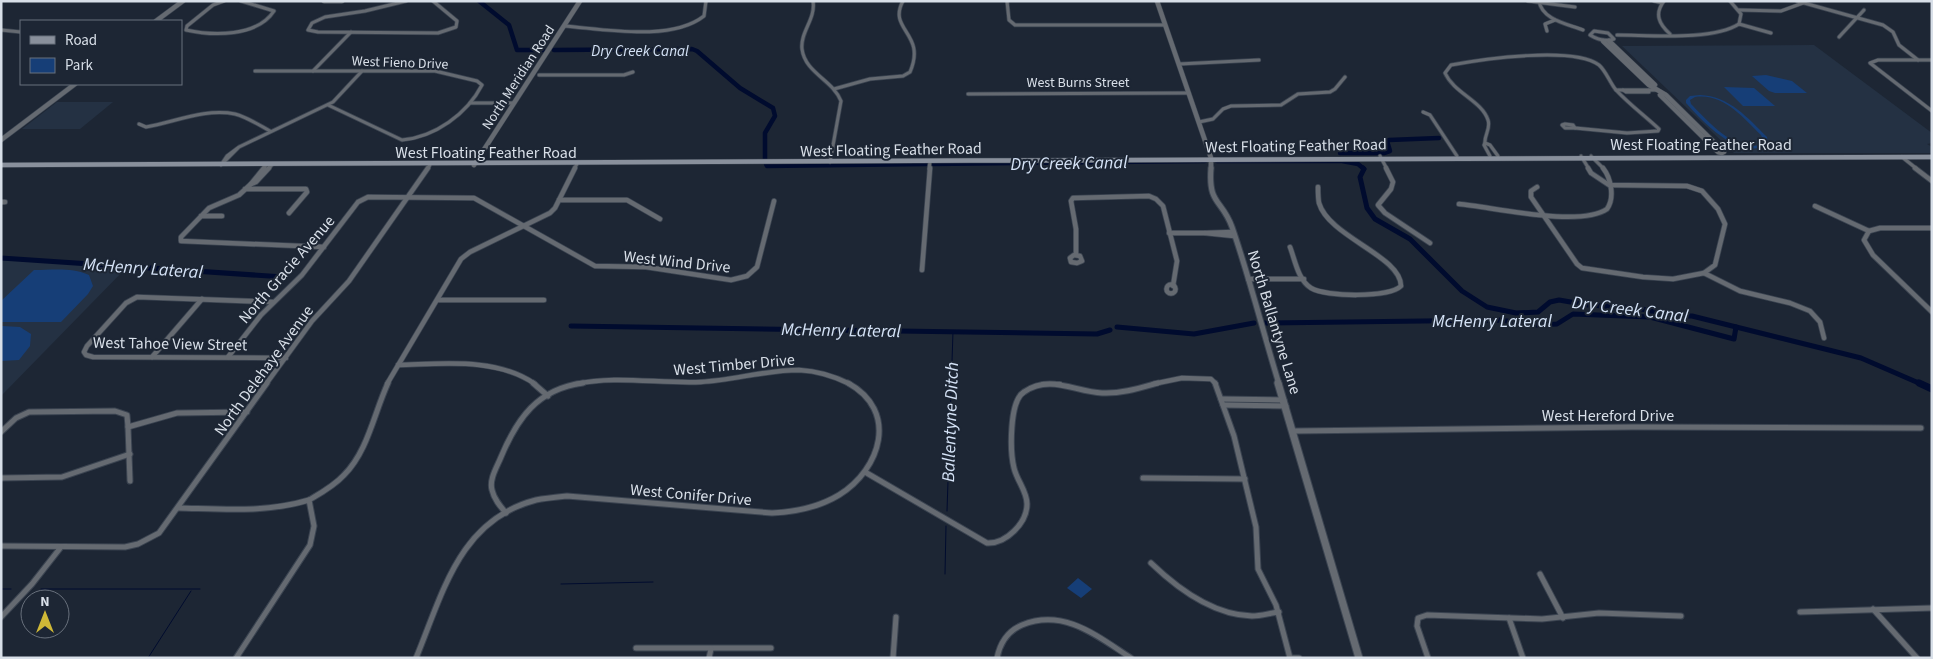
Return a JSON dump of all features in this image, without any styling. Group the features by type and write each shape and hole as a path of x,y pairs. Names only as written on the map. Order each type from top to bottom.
{"main road":[{"name":"West Floating Feather Road","path":"1,165 474,165 1723,154 1932,157"}],"street":[{"path":"157,20 183,1"},
{"path":"223,2 213,5 187,26 186,30 197,32 240,31 255,26 274,12 272,9 252,2 241,1"},
{"path":"324,1 342,1"},
{"path":"405,1 325,17 308,27 308,30 311,32 438,32 450,30 458,24 457,21 433,1"},
{"name":"North Meridian Road","path":"474,165 580,1"},
{"path":"564,26 620,30 671,30 685,28 703,18 706,12 706,1"},
{"path":"813,1 815,13 804,33 802,50 812,70 834,89 839,96 841,104 830,162"},
{"path":"834,89 870,79 903,76 910,72 914,57 914,46 897,14 903,1"},
{"path":"1007,1 1009,20 1012,24 1020,26 1165,25"},
{"name":"North Ballantyne Lane","path":"1156,1 1211,158 1210,185 1214,199 1226,215 1234,234 1294,432 1359,658"},
{"path":"1528,1 1575,7"},
{"path":"1654,1 1663,2 1657,13 1658,19 1670,34"},
{"path":"1591,33 1616,36 1710,34 1731,29 1739,24 1742,16 1740,10 1730,1"},
{"path":"1797,1 1855,17 1889,29 1893,32 1894,41 1918,60"},
{"path":"1539,2 1542,10 1555,20 1591,33 1603,40 1651,88 1660,92 1660,95 1718,152 1723,154"},
{"path":"1740,10 1786,10 1796,8 1804,3"},
{"path":"1839,37 1855,17 1864,10"},
{"path":"1547,31 1544,24 1555,20"},
{"path":"1739,24 1771,33"},
{"path":"1,30 20,32"},
{"path":"313,71 351,32"},
{"path":"1609,41 1616,36"},
{"path":"1603,40 1609,41 1656,85 1649,92 1616,90"},
{"path":"1490,156 1484,146 1489,128 1488,121 1476,106 1446,77 1445,73 1451,65 1472,61 1544,55 1566,55 1585,58 1600,66 1616,90 1657,126 1658,131 1627,133 1575,128"},
{"path":"1179,64 1259,60"},
{"path":"1932,60 1878,60 1871,62 1872,66 1932,111"},
{"name":"West Fieno Drive","path":"255,71 440,72 477,81 482,85 470,103"},
{"path":"221,165 231,152 238,147 328,105 362,71"},
{"path":"532,75 624,75 633,72"},
{"path":"1199,122 1213,119 1223,109 1232,106 1281,104 1288,102 1291,97 1298,94 1328,92 1334,89 1344,77"},
{"path":"1,140 73,85"},
{"name":"West Burns Street","path":"968,94 1189,93"},
{"path":"328,105 402,140 414,140 428,135 470,103 514,104"},
{"path":"1424,112 1430,115 1456,156"},
{"path":"139,124 146,127 206,115 227,113 241,116 270,131"},
{"path":"1486,143 1490,145 1498,156"},
{"path":"1380,156 1393,182 1391,189 1378,205 1390,216 1430,243"},
{"path":"1537,187 1531,191 1531,197 1577,264 1582,268 1666,279 1684,278 1704,273 1715,265 1725,224 1718,208 1702,191 1687,186 1610,185 1591,173 1581,156"},
{"path":"1459,204 1543,214 1583,216 1606,211 1612,202 1609,178 1591,156"},
{"path":"1902,157 1932,181"},
{"path":"922,270 930,161"},
{"path":"178,508 272,509 289,507 309,500 336,484 356,461 386,386 428,312 452,279 459,261 466,254 550,213 559,200 577,164"},
{"path":"266,165 251,184 239,195 209,208 181,237 181,241 324,247"},
{"path":"251,184 256,182 272,165"},
{"name":"North Delehaye Avenue","path":"61,547 125,547 150,539 164,528 312,321 349,281 430,165"},
{"path":"1290,247 1304,280 1315,290 1332,293 1386,293 1397,290 1401,286 1398,276 1379,255 1352,239 1332,223 1319,203 1318,187"},
{"path":"245,189 307,190 289,213"},
{"path":"1076,255 1073,198 1141,195 1156,199 1163,206 1176,262 1173,286"},
{"name":"West Wind Drive","path":"364,198 474,198 594,266 646,268 720,280 737,280 755,270 759,264 774,201"},
{"name":"North Gracie Avenue","path":"228,358 273,302 302,274 358,202 364,198"},
{"path":"559,200 627,200 660,219"},
{"path":"1816,206 1869,231 1880,228 1932,228"},
{"path":"201,216 222,216"},
{"path":"1869,231 1864,240 1872,255 1932,312"},
{"path":"1169,234 1234,234"},
{"path":"1704,273 1740,291 1790,303 1810,311 1820,322 1824,338"},
{"path":"1248,279 1304,280"},
{"name":"West Tahoe View Street","path":"202,299 144,296 134,298 126,303 87,346 85,354 94,357 286,358"},
{"path":"152,357 202,299 273,302"},
{"path":"438,300 544,300"},
{"path":"398,365 465,364 505,369 532,381 548,396"},
{"name":"West Timber Drive","path":"506,512 492,496 490,486 516,424 528,411 548,396 574,384 601,379 688,383 726,380 787,370 824,373 846,381 860,390 870,401 877,414 879,441 874,456 865,472"},
{"path":"865,472 992,544 1004,540 1024,518 1027,510 1026,497 1016,477 1013,461 1015,408 1017,398 1024,391 1036,385 1054,383 1090,392 1112,393 1168,380 1211,379 1216,384 1234,436 1256,527 1258,569 1279,612 1290,658 1299,658"},
{"path":"1222,402 1285,403"},
{"path":"1,432 21,414 37,410 115,411 127,415 130,480"},
{"path":"128,427 177,412 247,412"},
{"name":"West Hereford Drive","path":"1294,432 1633,427 1921,428"},
{"path":"1,478 62,477 130,454"},
{"name":"West Conifer Drive","path":"416,658 461,553 480,531 506,512 537,500 566,496 778,513 800,510 828,501 846,490 865,472"},
{"path":"1143,478 1244,479"},
{"path":"236,658 310,545 314,526 309,500"},
{"path":"1,546 61,547"},
{"path":"1,617 32,584 61,547"},
{"path":"1151,563 1172,584 1215,607 1254,616 1279,612"},
{"path":"1540,574 1563,618"},
{"path":"1800,612 1932,608"},
{"path":"1873,609 1917,658"},
{"path":"1428,658 1416,626 1418,618 1427,615 1563,618 1600,613 1681,616"},
{"path":"893,658 896,617"},
{"path":"996,658 1001,642 1012,631 1025,623 1040,618 1055,618 1084,628 1131,658"},
{"path":"1509,618 1523,658"},
{"path":"636,648 771,648"},
{"path":"709,658 711,648"}],"shaded area":[{"path":"1814,45 1932,133 1932,143 1927,144 1932,147 1932,153 1734,153 1622,46"},
{"path":"57,102 113,102 80,129 22,129"},
{"path":"1,260 127,267 1,396"}],"green space":[{"path":"1766,75 1792,81 1807,93 1775,93 1769,91 1752,76"},
{"path":"1724,87 1754,88 1775,106 1743,106"},
{"path":"1690,96 1710,96 1729,104 1767,137 1768,144 1757,148 1746,148 1734,144 1712,129 1686,103","holes":["1695,97 1705,97 1724,103 1740,114 1761,135 1764,142 1755,146 1745,145 1724,135 1691,104 1690,100"]},
{"path":"34,270 82,272 89,275 93,286 88,294 61,322 1,322 1,301"},
{"path":"2,326 20,327 31,334 30,346 19,360 1,361"},
{"path":"1078,578 1092,589 1081,598 1067,588"}],"waterway":[{"name":"Dry Creek Canal","path":"479,1 509,25 517,50 543,50"},
{"name":"Dry Creek Canal","path":"554,50 692,49 697,51 740,88 773,108 775,116 765,133 765,159"},
{"path":"1340,153 1384,153 1390,151 1387,141 1389,140 1439,138"},
{"name":"Dry Creek Canal","path":"932,164 1205,161"},
{"name":"Dry Creek Canal","path":"1217,161 1342,161 1358,164 1364,169"},
{"name":"Dry Creek Canal","path":"766,164 767,166 926,164"},
{"name":"Dry Creek Canal","path":"1364,169 1360,177 1367,208 1375,219 1410,239 1462,291 1487,307 1516,313 1538,312 1550,302 1559,300 1588,305 1637,308 1675,316 1692,316 1861,358 1921,384"},
{"name":"McHenry Lateral","path":"1,258 284,277"},
{"name":"McHenry Lateral","path":"1263,323 1499,320 1537,325 1557,324 1573,314 1650,317 1734,339 1736,327"},
{"name":"McHenry Lateral","path":"1117,327 1194,334 1254,323"},
{"name":"McHenry Lateral","path":"571,326 1097,334 1110,330"},
{"name":"Ballentyne Ditch","path":"947,511 953,332"},
{"name":"Dry Creek Canal","path":"1919,383 1932,389"},
{"name":"Ballentyne Ditch","path":"945,574 946,526"},
{"name":"Ballentyne Ditch","path":"561,584 653,582"},
{"name":"Ballentyne Ditch","path":"1,589 11,589"},
{"name":"Ballentyne Ditch","path":"70,589 200,589"},
{"path":"148,658 191,591"}]}
